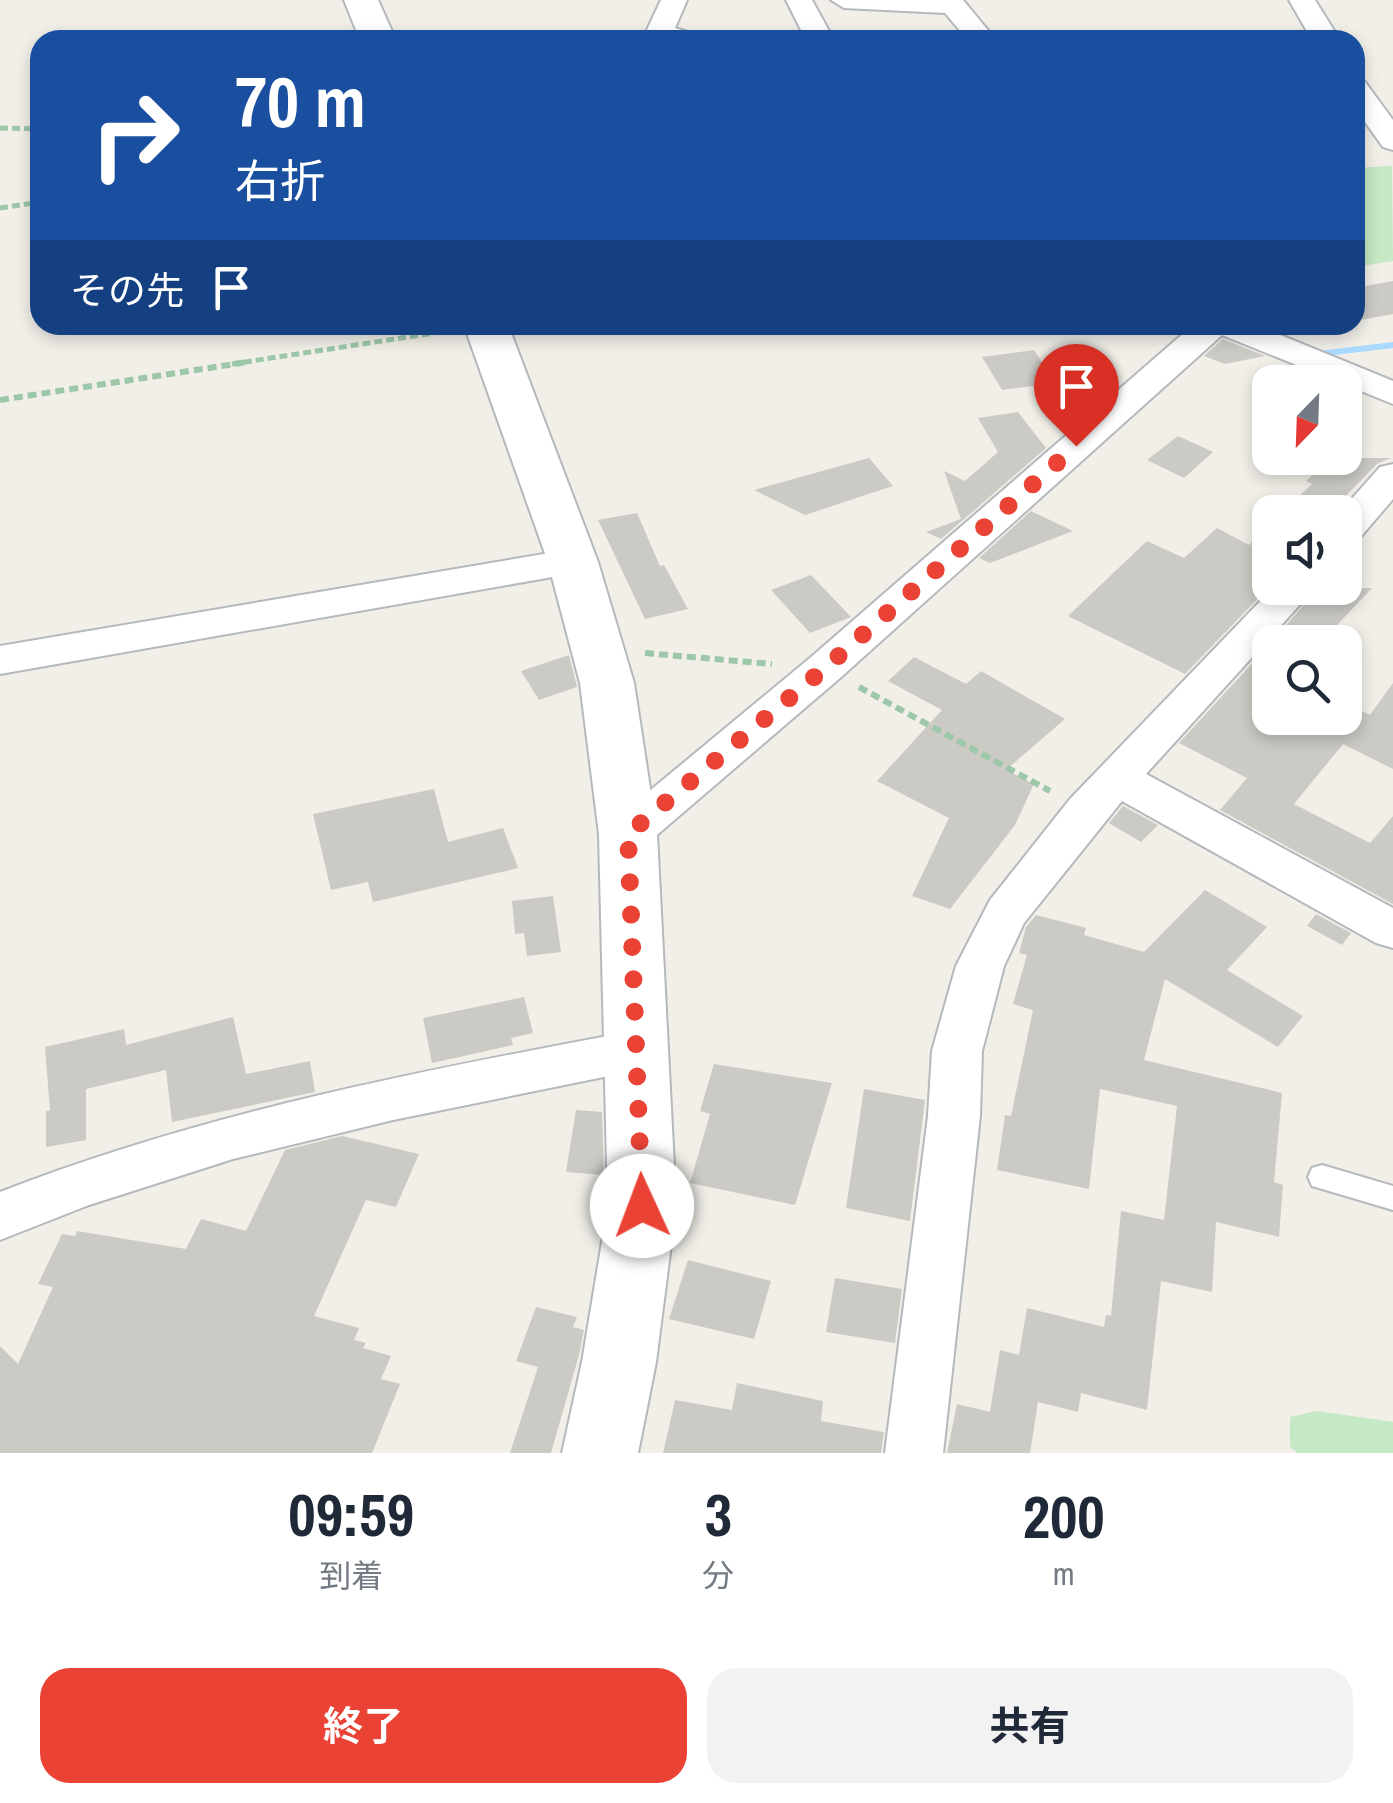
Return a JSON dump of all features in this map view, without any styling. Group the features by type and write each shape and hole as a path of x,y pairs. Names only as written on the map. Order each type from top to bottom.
{"street":[{"path":"661,30 674,0"},
{"path":"799,0 815,30"},
{"path":"844,0 950,2 974,30"},
{"path":"1302,0 1320,30"},
{"path":"366,1 375,30"},
{"path":"1368,101 1393,141"},
{"path":"479,335 573,562 607,683 628,834 642,1206 620,1362 600,1453"},
{"path":"628,834 825,668 1202,335"},
{"path":"1251,335 1393,393"},
{"path":"1362,511 1393,475"},
{"path":"0,660 573,562"},
{"path":"914,1453 954,1116 957,1052 980,966 1006,914 1101,794 1278,605"},
{"path":"1101,794 1393,930"},
{"path":"0,1216 81,1182 352,1105 635,1052"}],"lane":[{"path":"1322,1178 1393,1198"}],"path":[{"path":"0,128 30,129"},
{"path":"0,208 30,204"},
{"path":"0,400 417,335"},
{"path":"598,649 825,668 1101,794"}],"green space":[{"path":"1392,166 1393,261 1365,265 1365,167"},
{"path":"1317,1411 1393,1422 1393,1453 1298,1453 1290,1447 1290,1417"}],"building":[{"path":"1393,281 1393,314 1365,319 1365,286"},
{"path":"1223,339 1265,356 1225,364 1204,356"},
{"path":"1034,350 1055,383 1002,390 982,357"},
{"path":"1018,412 1046,448 941,539 926,532 961,519 944,471 965,481 998,452 978,418"},
{"path":"1178,436 1213,452 1184,478 1147,460"},
{"path":"869,458 893,486 805,515 754,490"},
{"path":"1362,458 1391,458 1377,464 1347,495 1300,495 1312,484 1306,481 1313,475 1362,475"},
{"path":"1031,511 1073,531 990,563 979,558"},
{"path":"637,513 660,566 664,565 688,609 645,619 598,520"},
{"path":"1217,528 1249,545 1252,542 1252,605 1185,674 1068,616 1147,541 1184,558"},
{"path":"811,575 851,617 810,633 771,590"},
{"path":"1304,605 1356,605 1337,625 1286,625"},
{"path":"569,655 577,687 539,700 521,671"},
{"path":"914,657 966,684 981,671 1065,719 1006,770 1034,784 1015,825 950,909 912,896 949,818 877,781 942,710 888,681"},
{"path":"1252,663 1252,735 1362,735 1362,711 1370,715 1393,683 1393,769 1343,744 1294,804 1370,843 1393,816 1393,904 1220,810 1247,778 1179,743"},
{"path":"434,789 448,842 503,828 518,868 373,902 368,882 331,890 313,814"},
{"path":"1123,806 1158,825 1141,842 1109,823"},
{"path":"1205,890 1267,927 1227,970 1303,1016 1278,1047 1165,979 1144,1060 1282,1093 1274,1182 1283,1185 1279,1237 1216,1222 1212,1292 1161,1281 1147,1410 1081,1393 1078,1412 1038,1402 1030,1453 947,1453 957,1404 990,1412 1000,1350 1019,1355 1027,1308 1104,1327 1106,1315 1111,1316 1121,1211 1164,1220 1177,1106 1100,1089 1089,1189 997,1170 1005,1115 1011,1116 1033,1010 1013,1004 1027,955 1019,953 1026,927 1036,915 1086,928 1084,935 1144,952"},
{"path":"553,896 561,952 527,956 524,933 515,934 512,901"},
{"path":"1316,914 1351,933 1342,945 1307,926"},
{"path":"524,997 533,1033 511,1038 513,1045 432,1063 423,1018"},
{"path":"233,1017 246,1074 310,1061 315,1092 172,1122 166,1070 86,1089 86,1140 46,1147 46,1111 50,1110 45,1047 124,1029 126,1045"},
{"path":"714,1064 832,1083 795,1205 690,1183 710,1114 700,1111"},
{"path":"864,1089 925,1100 910,1221 846,1208"},
{"path":"576,1110 602,1112 604,1175 566,1172"},
{"path":"342,1136 419,1154 396,1207 366,1200 314,1316 359,1328 354,1340 366,1343 363,1348 391,1356 381,1379 400,1384 372,1453 0,1453 0,1346 18,1364 53,1287 38,1284 62,1234 75,1236 77,1231 186,1249 201,1219 246,1231 285,1150"},
{"path":"688,1260 771,1281 754,1339 669,1319"},
{"path":"835,1278 902,1289 895,1343 826,1332"},
{"path":"536,1307 577,1317 573,1327 584,1330 551,1453 510,1453 538,1367 516,1361"},
{"path":"737,1383 823,1401 821,1421 884,1432 881,1453 663,1453 675,1400 732,1410"}],"waterway":[{"path":"1318,354 1393,345"}],"route":[{"path":"642,1206 628,834 825,668 1076,446"}]}
